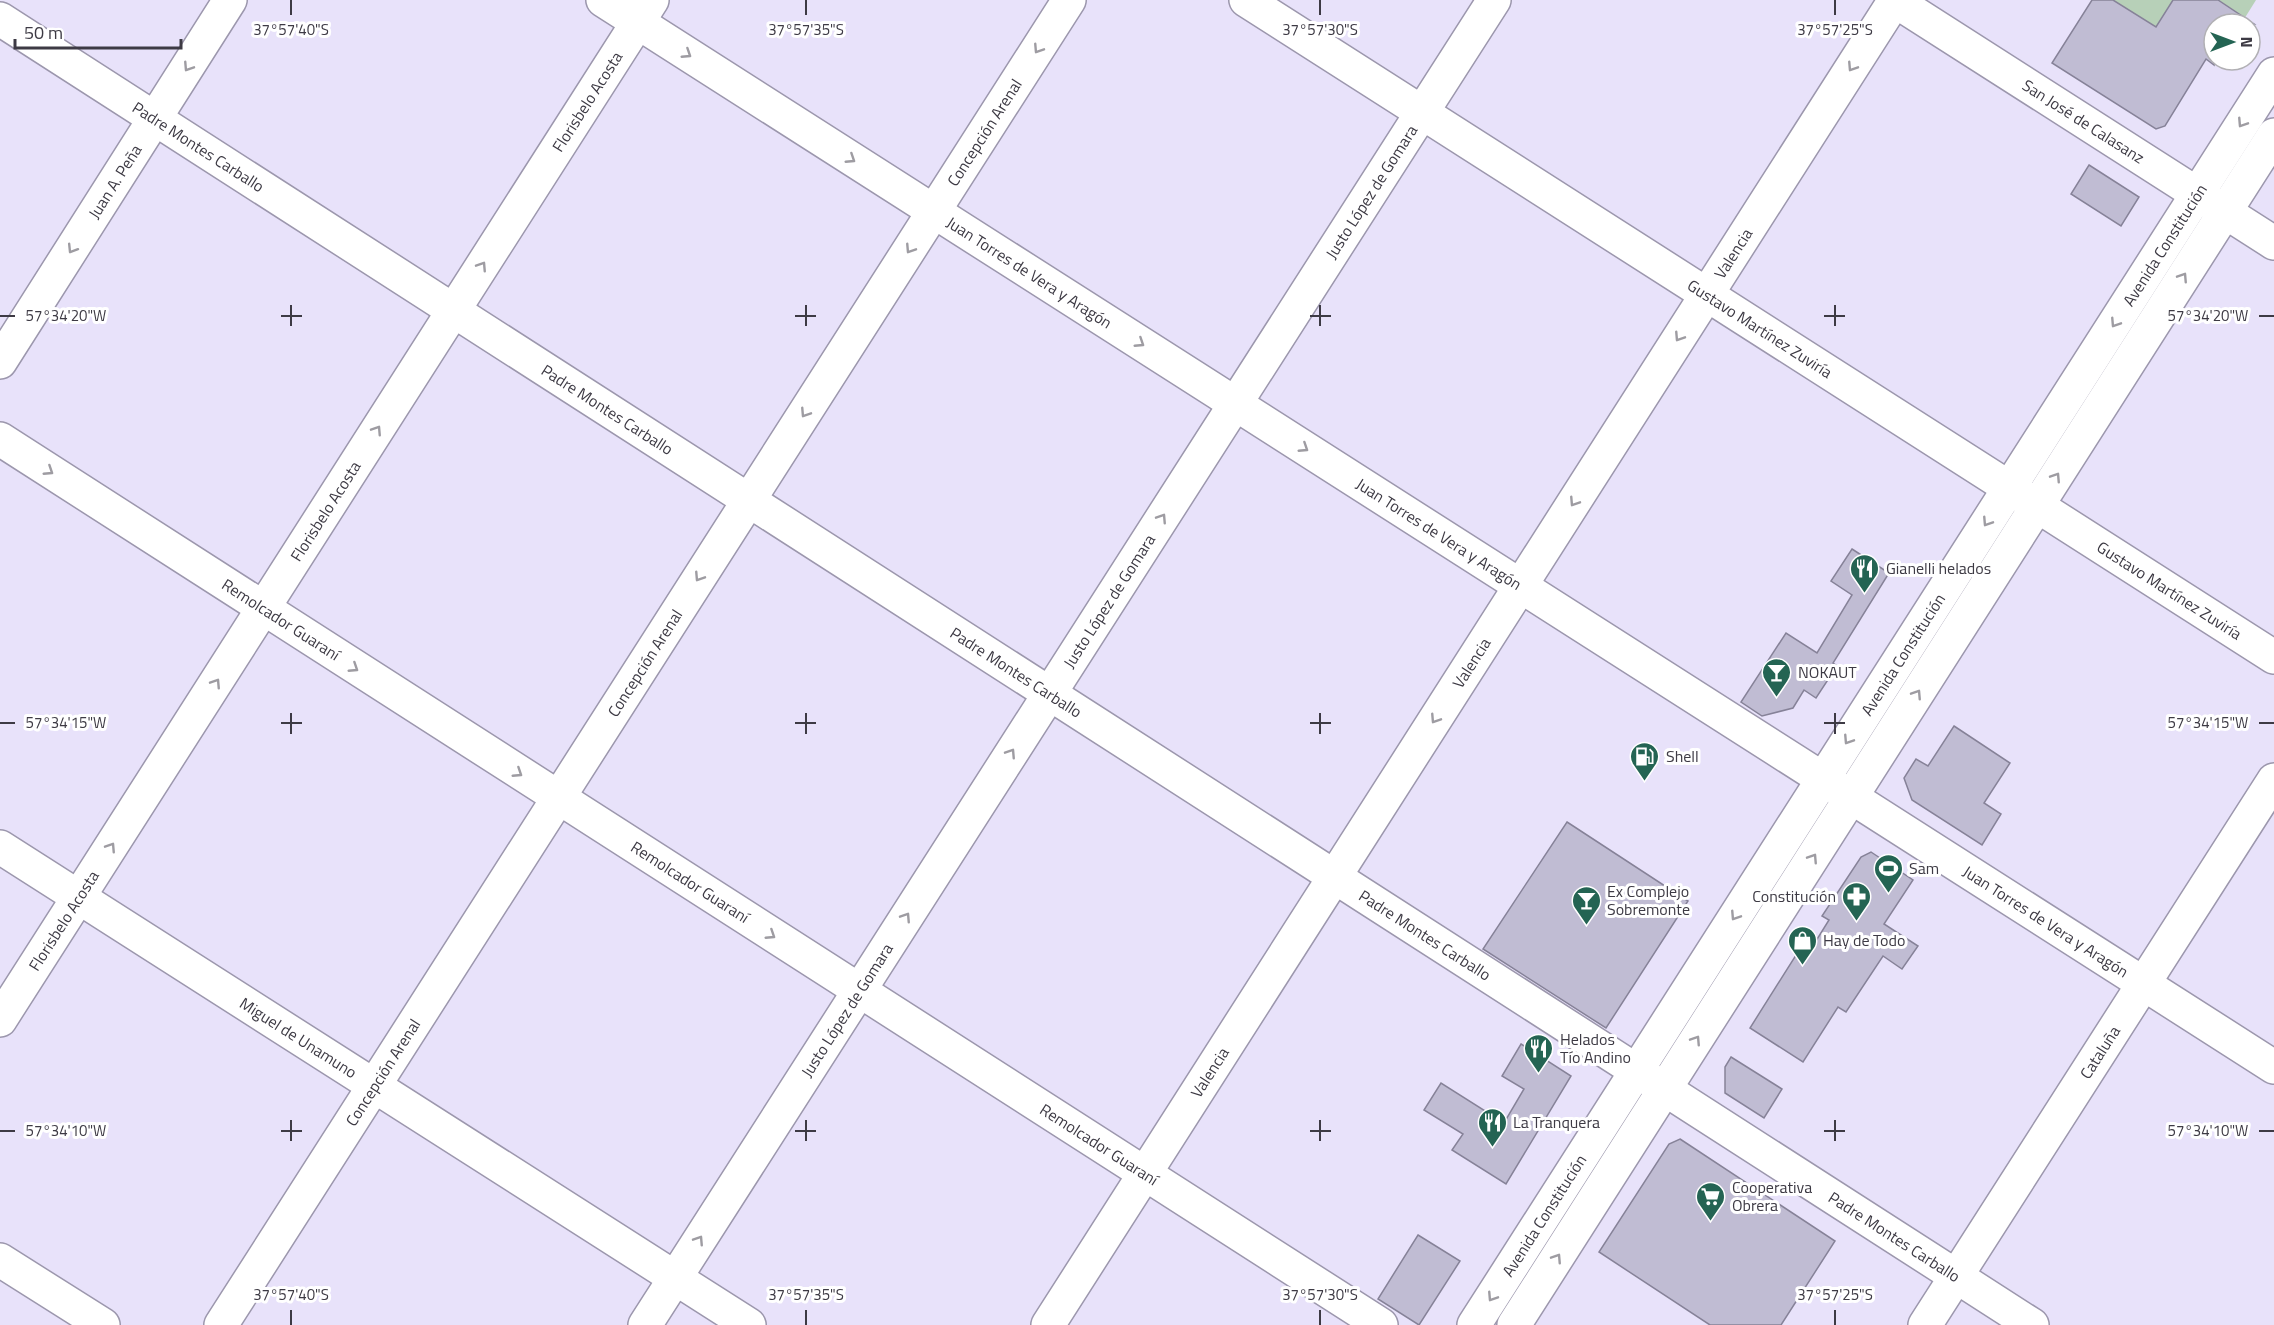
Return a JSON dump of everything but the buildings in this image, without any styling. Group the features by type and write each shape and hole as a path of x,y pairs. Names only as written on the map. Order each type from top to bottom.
{"street":[{"name":"Juan A. Peña","path":"0,362 230,0"},
{"name":"Juan Torres de Vera y Aragón","path":"603,0 645,11 934,212 2274,1067"},
{"name":"Concepción Arenal","path":"221,1325 1069,0"},
{"name":"Gustavo Martínez Zuviría","path":"1246,0 2274,657"},
{"name":"Justo López de Gomara","path":"645,1325 1494,0"},
{"name":"San José de Calasanz","path":"1895,0 2274,243"},
{"name":"Valencia","path":"1048,1325 1895,0"},
{"name":"Florisbelo Acosta","path":"0,1020 645,11"},
{"name":"Padre Montes Carballo","path":"0,19 2032,1325"},
{"name":"Avenida Constitución","path":"1474,1325 2274,74"},
{"name":"Avenida Constitución","path":"1514,1325 2274,135"},
{"name":"Remolcador Guaraní","path":"0,439 1381,1325"},
{"name":"Cataluña","path":"1925,1325 2274,780"},
{"name":"Miguel de Unamuno","path":"0,847 749,1325"},
{"path":"0,1260 103,1325"}],"green space":[{"path":"2113,0 2256,0 2248,12 2202,12 2202,57"}],"place":[{"name":"Gianelli helados","path":"1865,594"},
{"name":"NOKAUT","path":"1777,698"},
{"name":"Shell","path":"1645,782"},
{"name":"Sam","path":"1888,894"},
{"name":"Constitución","path":"1857,922"},
{"name":"Ex Complejo Sobremonte","path":"1586,926"},
{"name":"Hay de Todo","path":"1802,966"},
{"name":"Helados Tío Andino","path":"1539,1074"},
{"name":"La Tranquera","path":"1492,1148"},
{"name":"Cooperativa Obrera","path":"1711,1222"}]}
